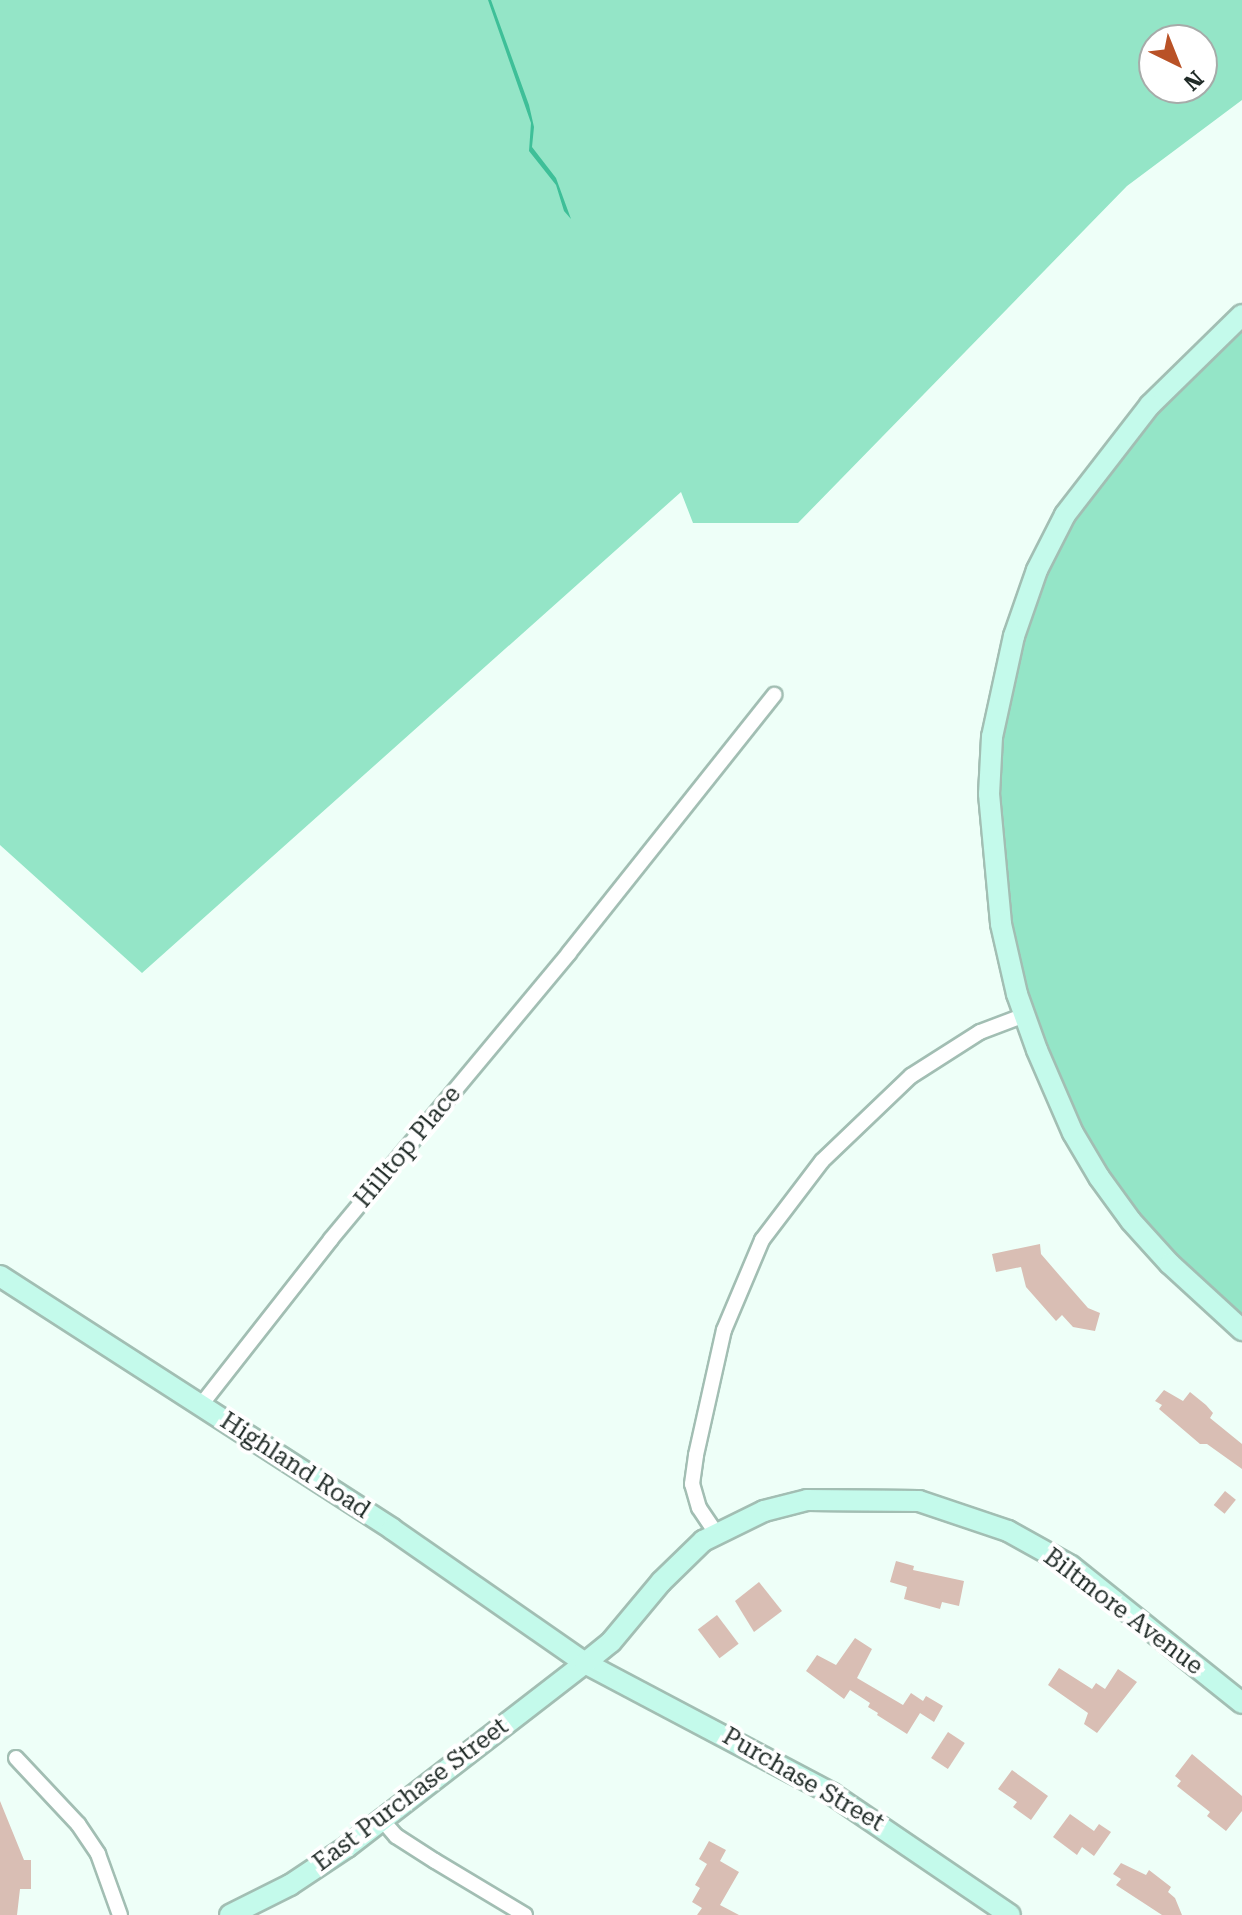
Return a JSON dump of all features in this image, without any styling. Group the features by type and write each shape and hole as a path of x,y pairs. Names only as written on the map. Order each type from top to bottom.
{"street":[{"path":"1242,315 1150,405 1065,515 1037,570 1014,636 992,737 989,794 1001,924 1025,1015 1073,1133 1099,1177 1131,1221 1170,1264 1242,1330"},
{"name":"Hilltop Place","path":"201,1405 331,1239 569,953 774,695"},
{"path":"716,1533 699,1508 692,1484 696,1455 724,1330 762,1240 822,1161 911,1076 980,1032 1025,1015"},
{"name":"Highland Road","path":"0,1276 392,1529 585,1663"},
{"name":"Biltmore Avenue","path":"585,1663 611,1642 679,1563 716,1533 764,1511 807,1500 919,1501 970,1515 1008,1531 1071,1566 1242,1703"},
{"name":"East Purchase Street","path":"230,1915 303,1876 383,1821 585,1663"},
{"name":"Purchase Street","path":"585,1663 832,1794 1010,1915"},
{"path":"16,1758 78,1824 98,1854 120,1915"},
{"path":"383,1821 409,1844 525,1915"}],"shaded area":[{"path":"0,0 1242,0 1242,100 1127,186 798,523 693,523 681,492 142,973 0,845"},
{"path":"488,0 491,0 529,105 534,127 532,147 556,178 571,219 564,211 556,185 529,151 531,123"},
{"path":"1242,329 1242,1321 1171,1253 1112,1181 1066,1100 1028,1001 1006,887 998,769 1018,643 1071,521 1149,422"}],"building":[{"path":"1040,1244 1041,1254 1060,1276 1088,1308 1100,1313 1095,1331 1073,1327 1062,1315 1056,1321 1026,1287 1021,1267 996,1272 992,1254"},
{"path":"1164,1390 1183,1401 1190,1392 1206,1405 1213,1413 1210,1418 1242,1444 1242,1469 1207,1444 1200,1444 1159,1409 1162,1405 1155,1401"},
{"path":"1225,1491 1236,1500 1225,1514 1214,1505"},
{"path":"896,1561 914,1566 913,1570 964,1581 959,1606 942,1602 940,1609 904,1599 907,1587 890,1582"},
{"path":"759,1582 782,1611 754,1632 735,1601"},
{"path":"717,1615 739,1644 719,1658 698,1629"},
{"path":"855,1638 872,1649 857,1678 903,1705 911,1693 923,1701 926,1696 943,1706 934,1722 920,1713 907,1734 877,1715 868,1707 870,1703 850,1690 844,1699 806,1671 817,1655 836,1665"},
{"path":"1059,1668 1092,1689 1096,1683 1105,1689 1118,1669 1137,1682 1097,1733 1084,1724 1088,1713 1048,1685"},
{"path":"948,1732 965,1743 948,1769 931,1758"},
{"path":"1192,1754 1242,1796 1242,1811 1226,1831 1207,1816 1210,1812 1177,1786 1181,1781 1175,1776"},
{"path":"1012,1770 1048,1796 1031,1820 1013,1807 1017,1802 998,1789"},
{"path":"0,1801 24,1860 31,1860 31,1889 20,1889 17,1915 0,1915"},
{"path":"1070,1814 1094,1831 1099,1824 1111,1832 1094,1856 1082,1847 1077,1855 1053,1837"},
{"path":"709,1841 726,1850 720,1861 739,1872 720,1905 739,1915 697,1915 702,1908 692,1902 700,1888 695,1885 707,1864 699,1859"},
{"path":"1121,1863 1146,1875 1149,1870 1171,1887 1168,1892 1175,1898 1182,1915 1162,1915 1116,1885 1121,1879 1113,1874"}]}
